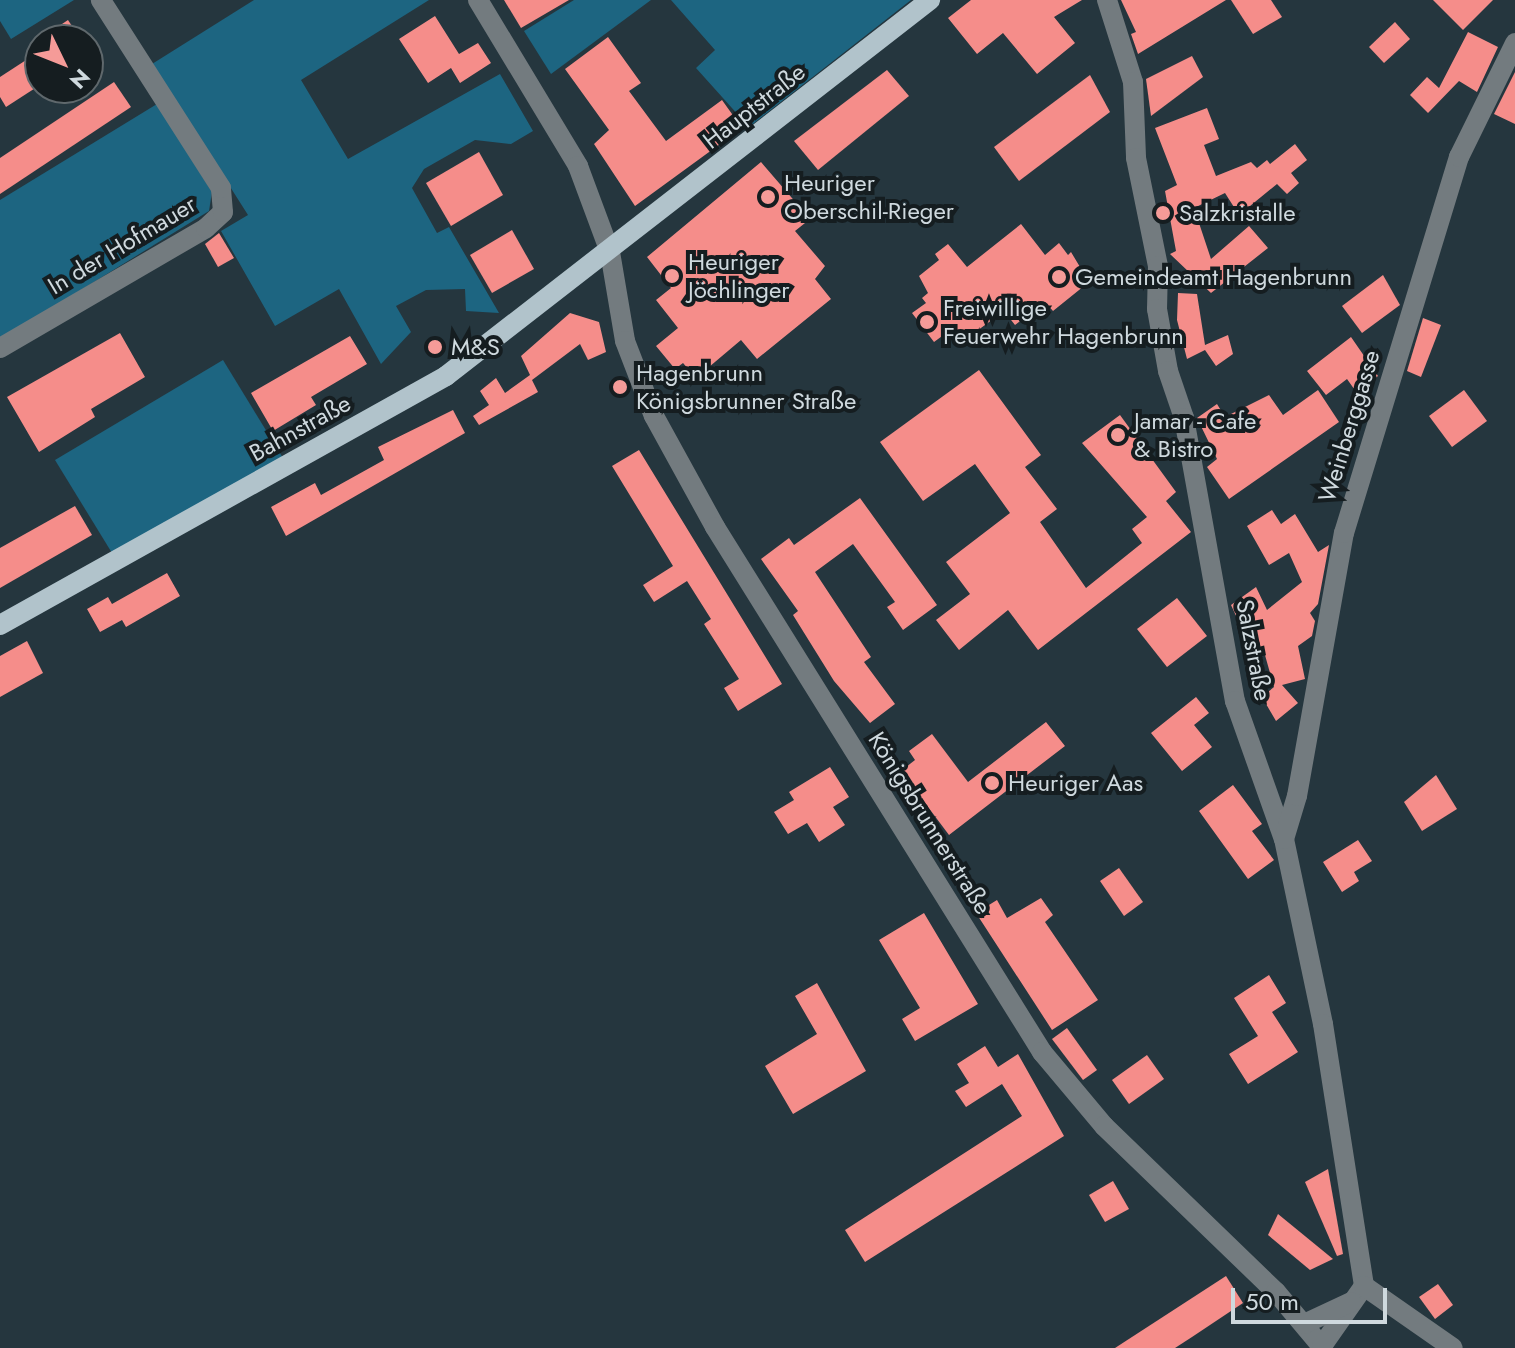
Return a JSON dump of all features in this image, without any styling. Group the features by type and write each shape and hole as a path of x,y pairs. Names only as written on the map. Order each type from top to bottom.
{"main road":[{"name":"Hauptstraße","path":"610,252 930,0"},
{"name":"Bahnstraße","path":"0,625 446,376 610,252"}],"street":[{"name":"In der Hofmauer","path":"0,348 206,228 223,212 221,188 101,0"},
{"name":"Königsbrunnerstraße","path":"478,0 578,166 610,252 625,341 654,416 715,527 1042,1052 1104,1126 1223,1237 1322,1347"},
{"name":"Salzstraße","path":"1107,0 1133,82 1136,158 1158,266 1160,324 1168,371 1184,418 1235,701 1284,839 1323,1024 1364,1286"},
{"name":"Weinberggasse","path":"1284,839 1297,796 1344,533 1459,157 1515,43"},
{"path":"1322,1347 1364,1286 1453,1348"},
{"path":"1304,1324 1351,1302"}],"shaded area":[{"path":"0,0 74,0 35,24 24,24 24,31 11,39 0,21"},
{"path":"254,0 429,0 301,80 348,159 500,74 533,131 511,144 475,140 424,169 412,188 437,233 449,227 499,313 466,311 465,289 426,290 396,306 411,332 381,364 339,289 275,326 221,231 248,215 152,64"},
{"path":"574,0 651,0 551,74 524,31"},
{"path":"671,0 911,0 749,127 696,68 715,50"},
{"path":"157,104 212,192 209,211 0,340 0,200"},
{"path":"223,360 283,458 112,553 55,460"}],"building":[{"path":"504,0 569,0 521,28"},
{"path":"971,0 1082,0 1054,17 1075,43 1037,74 1003,33 977,54 948,18"},
{"path":"1121,0 1226,0 1138,54 1131,34 1136,32"},
{"path":"1231,0 1271,0 1282,17 1253,34"},
{"path":"1433,0 1493,0 1463,30"},
{"path":"435,16 459,54 478,43 491,63 460,83 451,68 428,83 399,39"},
{"path":"1395,22 1410,39 1384,63 1369,47"},
{"path":"1468,32 1498,47 1477,92 1459,81 1428,113 1410,95 1427,77 1439,88"},
{"path":"608,37 641,83 629,91 666,141 722,100 742,128 635,206 594,144 609,130 565,69"},
{"path":"1192,56 1203,77 1151,116 1146,79"},
{"path":"24,61 24,95 6,107 0,97 0,77"},
{"path":"887,70 909,96 818,170 794,141"},
{"path":"1515,72 1515,124 1494,114"},
{"path":"1090,75 1110,112 1019,181 994,147"},
{"path":"114,82 131,107 0,194 0,158 81,104 104,104 104,89"},
{"path":"1207,108 1219,139 1204,145 1216,176 1251,162 1257,168 1267,160 1270,164 1295,144 1307,160 1291,173 1299,183 1287,194 1277,184 1239,215 1225,193 1194,208 1211,259 1249,226 1268,248 1211,293 1170,254 1176,251 1165,191 1177,185 1155,128"},
{"path":"479,152 503,195 451,226 426,183"},
{"path":"761,162 810,219 795,231 825,266 815,279 831,299 757,359 741,340 696,378 683,363 675,369 656,346 678,328 656,300 671,288 647,257"},
{"path":"1021,224 1045,255 1059,243 1068,255 1071,252 1089,282 1053,311 1045,302 1015,325 1004,311 966,339 959,330 953,335 949,331 934,342 912,313 926,303 922,298 928,293 919,276 939,260 935,254 948,244 967,267"},
{"path":"512,230 534,269 492,293 470,255"},
{"path":"219,233 234,258 218,267 205,244"},
{"path":"1383,275 1400,305 1362,333 1342,306"},
{"path":"1178,293 1197,294 1205,345 1228,335 1233,354 1216,366 1205,350 1187,359 1177,320"},
{"path":"570,313 599,322 606,352 588,360 580,344 532,380 538,392 479,425 473,416 489,405 480,391 496,378 505,393 530,375 521,356"},
{"path":"1423,318 1441,325 1421,377 1407,371"},
{"path":"120,333 145,377 91,409 95,417 39,452 7,397"},
{"path":"350,336 367,364 311,397 316,405 273,431 251,393"},
{"path":"1351,337 1378,376 1357,393 1347,379 1326,395 1307,371"},
{"path":"979,370 1041,455 1025,467 1057,509 1040,522 1086,588 1142,543 1132,529 1147,517 1082,443 1120,415 1176,492 1166,501 1191,532 1038,650 1008,610 959,650 936,620 970,594 946,562 1010,513 975,464 923,501 880,442"},
{"path":"1318,390 1339,422 1229,499 1207,467 1217,459 1197,418 1217,404 1225,417 1269,395 1283,415"},
{"path":"1464,390 1487,421 1452,447 1429,416"},
{"path":"453,410 465,433 286,536 271,507 315,483 321,495 384,460 378,447"},
{"path":"639,450 782,684 738,711 724,688 739,679 704,624 711,619 687,581 654,602 643,585 673,566 612,466"},
{"path":"860,498 937,605 903,630 887,607 895,602 853,544 815,572 871,657 864,662 895,704 870,723 834,681 793,615 798,611 761,559 789,538 794,545"},
{"path":"75,506 92,535 0,588 0,548"},
{"path":"1272,510 1281,524 1295,514 1318,552 1329,545 1318,604 1310,613 1315,621 1312,636 1298,646 1305,679 1282,685 1298,703 1276,721 1262,697 1274,687 1263,648 1254,655 1231,605 1256,587 1267,610 1302,582 1289,553 1269,565 1247,526"},
{"path":"167,573 180,596 126,627 122,620 100,632 87,609 108,597 112,604"},
{"path":"1177,598 1207,636 1167,667 1137,629"},
{"path":"27,641 43,673 0,697 0,656"},
{"path":"1196,697 1209,713 1194,725 1212,747 1182,771 1151,733"},
{"name":"Heuriger Aas","path":"1046,722 1065,746 949,835 901,771 915,760 909,751 932,734 968,782"},
{"path":"830,767 849,797 833,807 845,825 819,842 807,823 788,834 774,812 794,800 789,792"},
{"path":"1436,775 1457,809 1422,831 1404,802"},
{"path":"1233,785 1262,824 1252,831 1274,860 1248,879 1199,811"},
{"path":"1358,840 1372,861 1354,872 1359,881 1342,892 1323,862"},
{"path":"1119,868 1143,902 1124,916 1100,881"},
{"path":"1041,898 1053,915 1045,922 1098,1000 1052,1030 976,913 997,900 1007,918"},
{"path":"924,913 978,1004 915,1041 902,1019 920,1008 879,940"},
{"path":"1269,975 1286,1003 1272,1012 1298,1052 1248,1084 1229,1054 1258,1036 1234,998"},
{"path":"817,983 866,1071 793,1114 765,1066 817,1034 795,996"},
{"path":"1067,1028 1097,1070 1083,1080 1052,1039"},
{"path":"985,1046 998,1067 1018,1054 1064,1136 865,1262 845,1230 1022,1116 1002,1084 966,1107 955,1091 969,1083 957,1064"},
{"path":"1147,1055 1164,1079 1129,1104 1112,1080"},
{"path":"1328,1169 1343,1254 1337,1256 1305,1182"},
{"path":"1113,1181 1129,1209 1105,1222 1089,1195"},
{"path":"1278,1214 1333,1259 1310,1270 1268,1235"},
{"path":"1226,1276 1243,1303 1192,1337 1175,1348 1115,1348"},
{"path":"1438,1284 1453,1305 1435,1319 1419,1297"}],"place":[{"name":"Heuriger Oberschil-Rieger","path":"768,197"},
{"name":"Salzkristalle","path":"1163,213"},
{"name":"Heuriger Jöchlinger","path":"672,276"},
{"name":"Gemeindeamt Hagenbrunn","path":"1059,277"},
{"name":"Freiwillige Feuerwehr Hagenbrunn","path":"927,322"},
{"name":"M&S","path":"435,347"},
{"name":"Hagenbrunn Königsbrunner Straße","path":"620,387"},
{"name":"Jamar - Cafe & Bistro","path":"1118,435"},
{"name":"Heuriger Aas","path":"992,783"}]}
